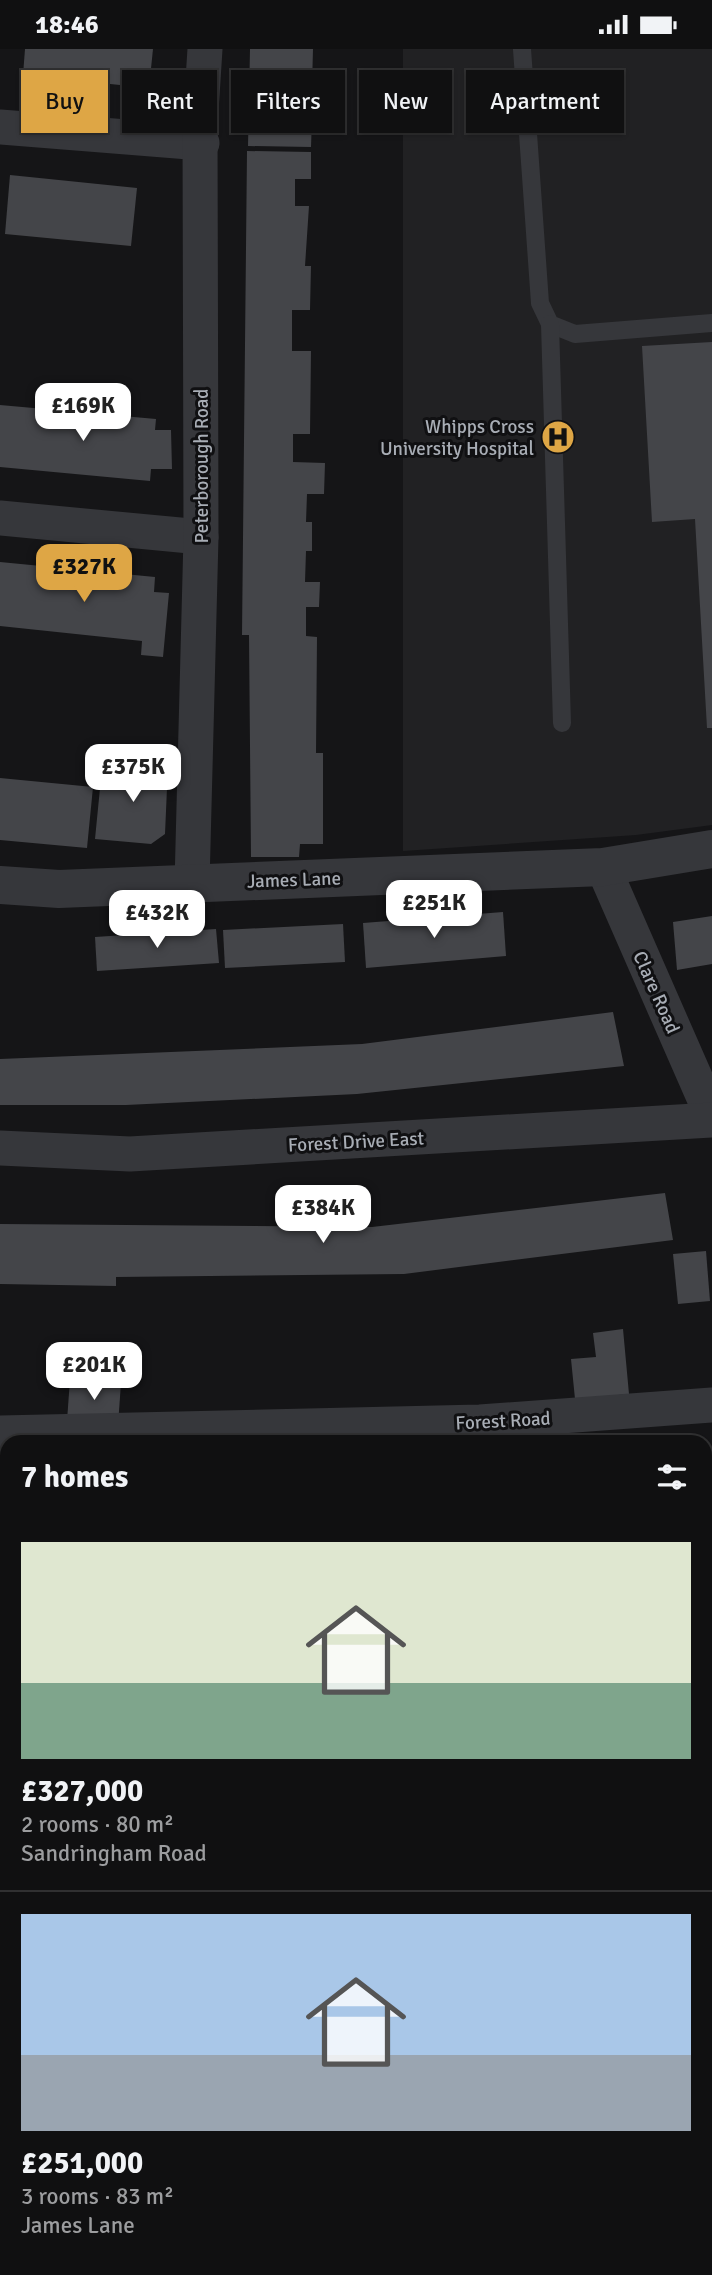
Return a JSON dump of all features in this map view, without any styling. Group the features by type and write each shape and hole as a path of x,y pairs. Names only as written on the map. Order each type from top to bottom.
{"street":[{"name":"Peterborough Road","path":"192,884 201,537 200,127 205,49"},
{"path":"0,127 202,143"},
{"path":"0,518 201,537"},
{"name":"James Lane","path":"0,885 59,889 603,867 712,849"},
{"name":"Clare Road","path":"603,867 712,1118"},
{"name":"Forest Drive East","path":"0,1148 130,1154 712,1118"},
{"name":"Forest Road","path":"0,1433 480,1422 712,1405"}],"lane":[{"path":"522,49 540,303 550,324 562,723"},
{"path":"550,324 575,334 712,323"}],"shaded area":[{"name":"Whipps Cross University Hospital","path":"403,49 712,49 712,825 636,835 403,851 403,133 452,133 452,70 403,70"}],"building":[{"path":"25,49 153,49 151,70 122,70 122,85 108,84 108,70 23,70"},
{"path":"250,49 313,49 312,70 250,70"},
{"path":"248,133 311,133 311,147 248,146"},
{"path":"247,151 311,152 311,179 295,179 295,206 309,206 305,266 311,266 310,310 292,310 292,351 311,351 310,434 293,434 293,462 325,463 324,494 307,494 306,522 312,522 312,551 306,551 305,582 320,582 319,607 306,607 306,636 317,637 316,753 323,753 323,844 300,844 299,857 251,857 249,635 242,635"},
{"path":"10,175 137,188 131,246 5,234"},
{"path":"712,342 712,728 707,728 695,519 652,522 642,346"},
{"path":"0,405 156,419 155,430 171,430 172,469 151,469 150,481 0,467"},
{"path":"0,562 155,577 154,592 169,593 163,657 141,655 142,641 0,626"},
{"path":"136,762 168,765 165,834 151,844 95,839 101,778 113,767 134,768"},
{"path":"0,778 93,787 87,848 0,840"},
{"path":"503,912 506,956 366,968 363,923"},
{"path":"712,916 712,964 677,970 673,922"},
{"path":"343,924 345,962 225,968 223,930"},
{"path":"216,929 219,963 97,971 95,937"},
{"path":"613,1012 624,1066 357,1094 126,1105 0,1105 0,1059 362,1044"},
{"path":"665,1193 673,1240 404,1274 116,1277 116,1286 0,1284 0,1224 372,1227"},
{"path":"706,1251 710,1301 678,1304 673,1254"},
{"path":"623,1329 629,1394 575,1399 571,1359 596,1357 593,1333"},
{"path":"70,1379 121,1383 118,1425 67,1421"}],"place":[{"name":"Whipps Cross University Hospital","path":"558,437"}]}
